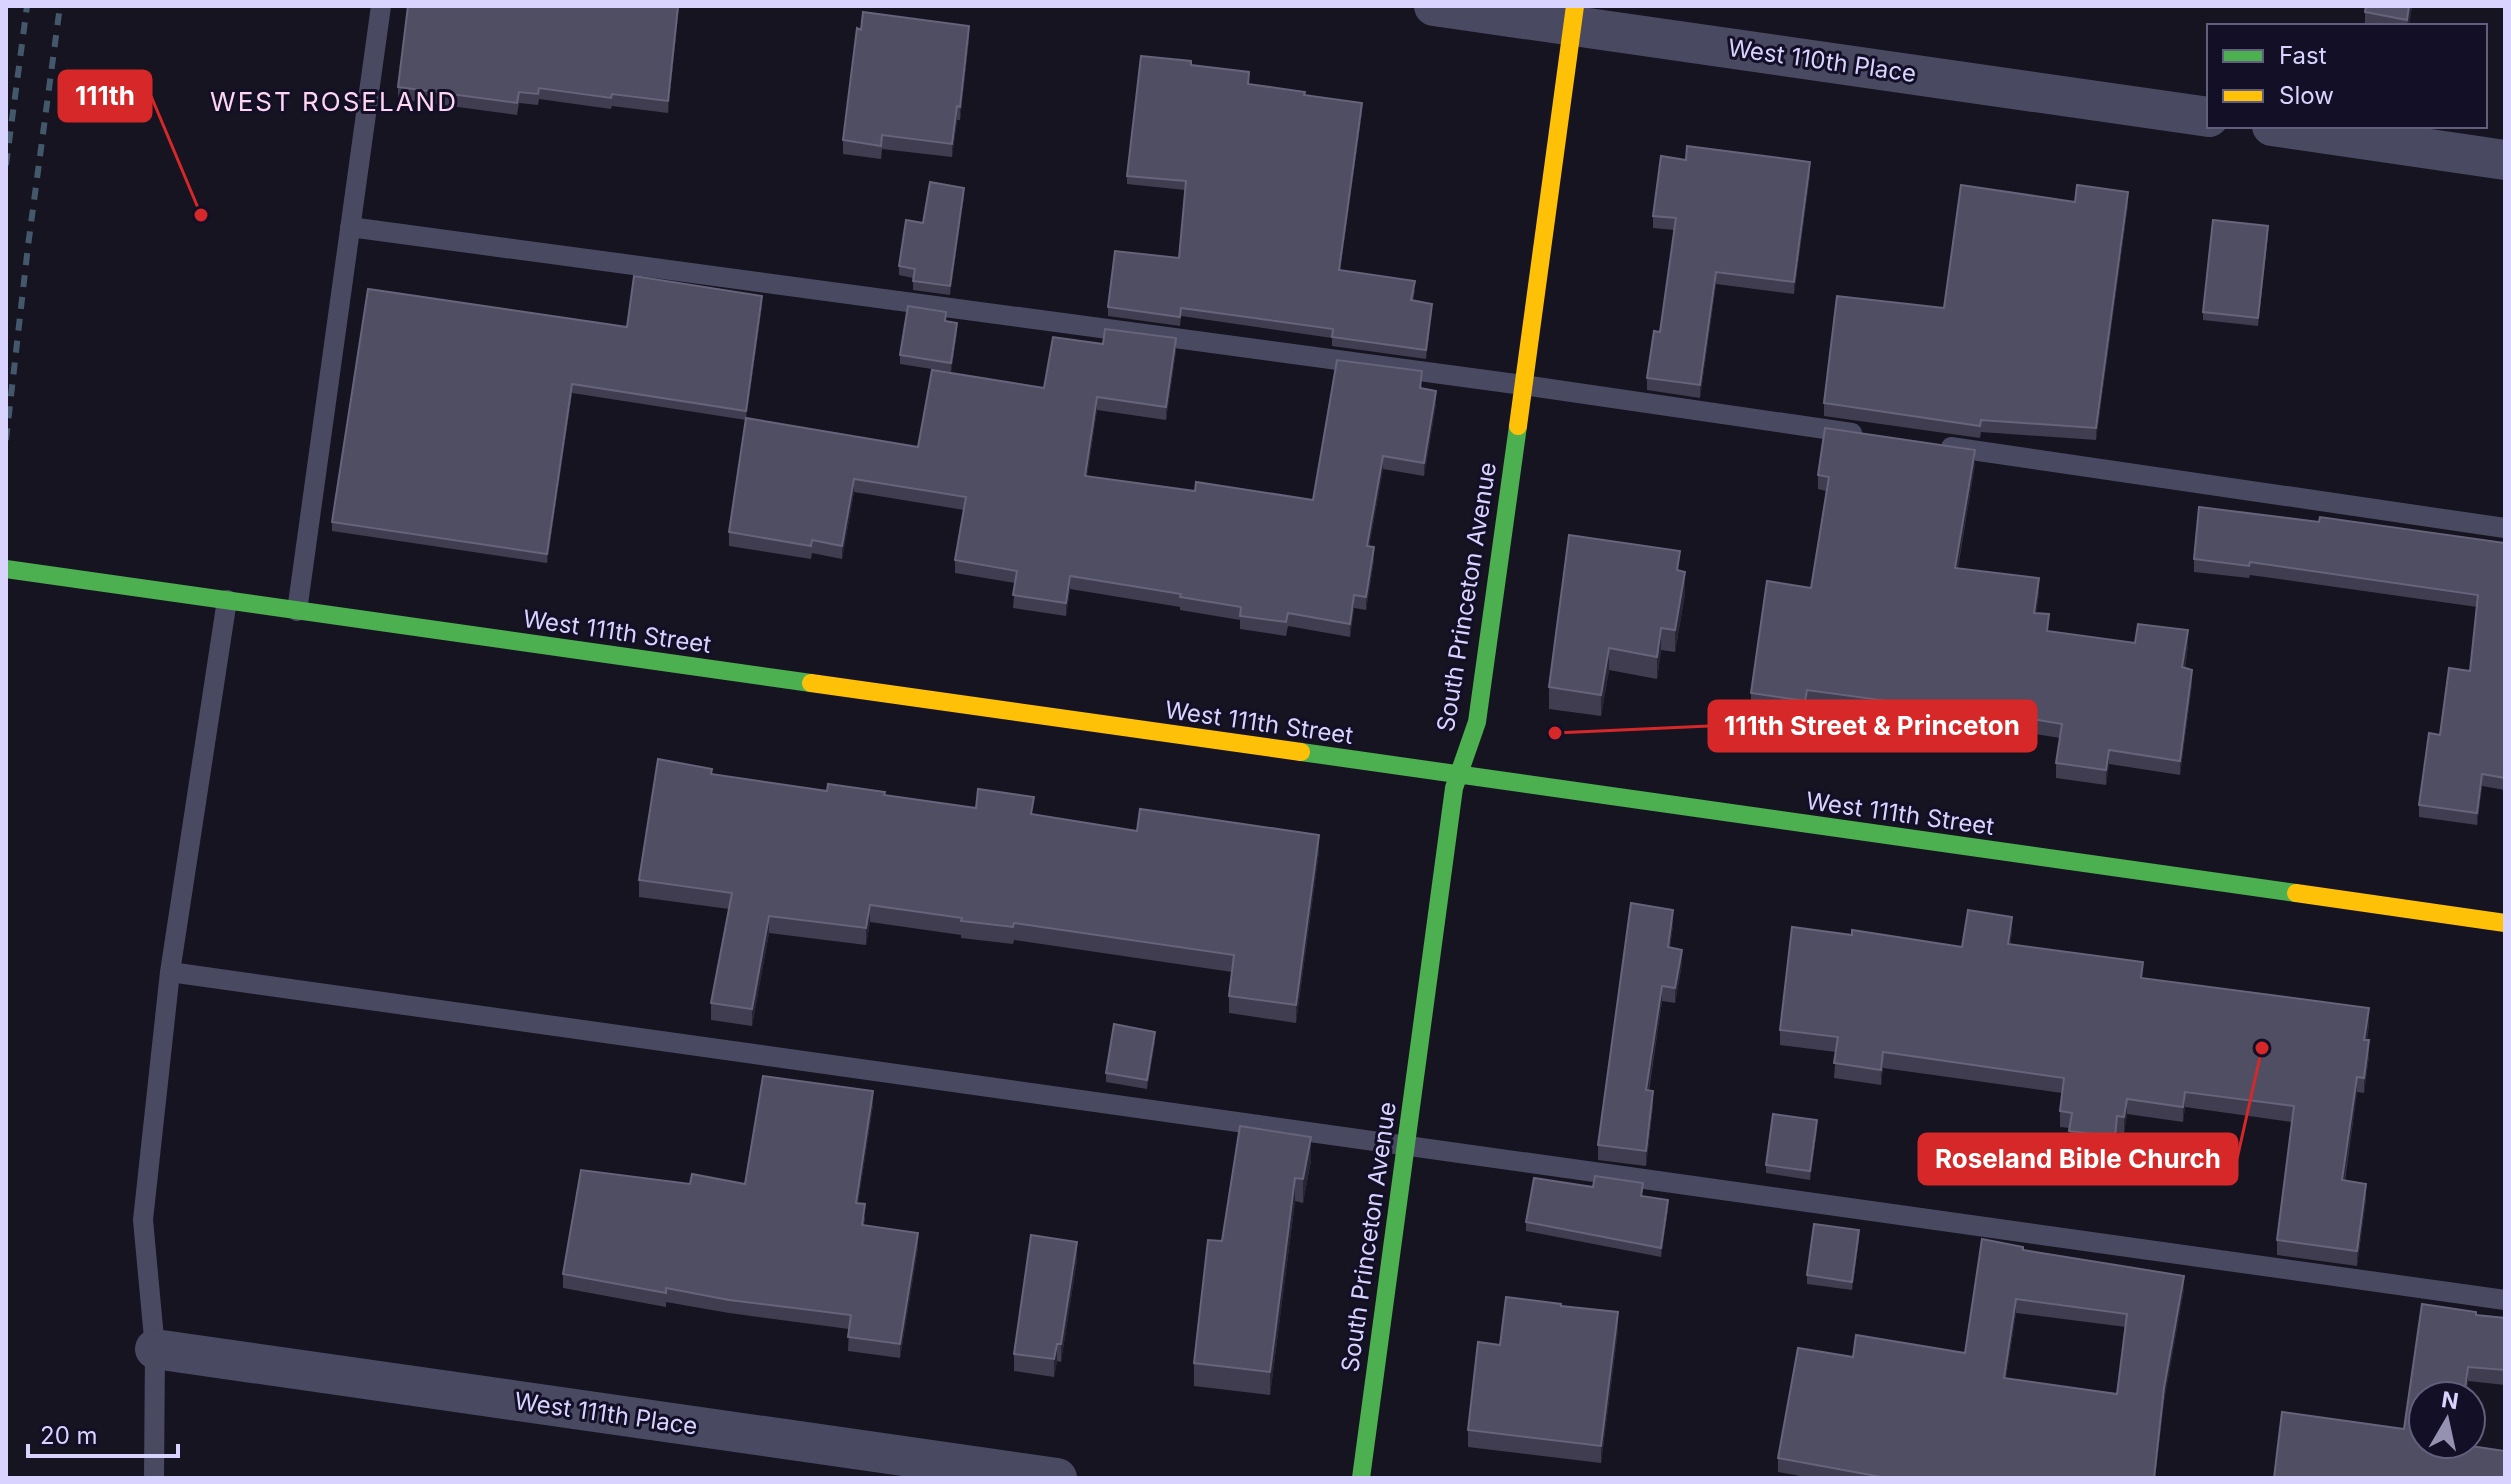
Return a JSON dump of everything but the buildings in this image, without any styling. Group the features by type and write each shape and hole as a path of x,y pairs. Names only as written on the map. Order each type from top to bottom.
{"main road":[{"name":"South Princeton Avenue","path":"1361,1478 1452,800 1477,722 1574,15"},
{"name":"West 111th Street","path":"6,569 2505,923"}],"street":[{"name":"West 110th Place","path":"1434,6 1574,15 2207,117"},
{"path":"2286,128 2505,160"},
{"name":"West 111th Place","path":"155,1349 1057,1478"}],"lane":[{"path":"297,611 381,6"},
{"path":"350,227 1523,385 1878,437"},
{"path":"1925,443 2505,528"},
{"path":"154,1478 155,1349 143,1220 170,972 227,600"},
{"path":"170,972 2505,1300"}],"railway":[{"path":"6,165 27,6"},
{"path":"6,440 60,6"}],"traffic: fast":[{"path":"1361,1478 1454,788 1477,722 1518,426"},
{"path":"6,569 811,683"},
{"path":"1301,752 2296,893"}],"traffic: slow":[{"path":"1518,426 1575,6"},
{"path":"811,683 1301,752"},
{"path":"2296,893 2505,923"}],"place":[{"name":"111th","path":"201,215"},
{"name":"111th Street & Princeton","path":"1555,733"},
{"name":"Roseland Bible Church","path":"2262,1048"}],"district":[{"name":"WEST ROSELAND","path":"334,102"}]}
